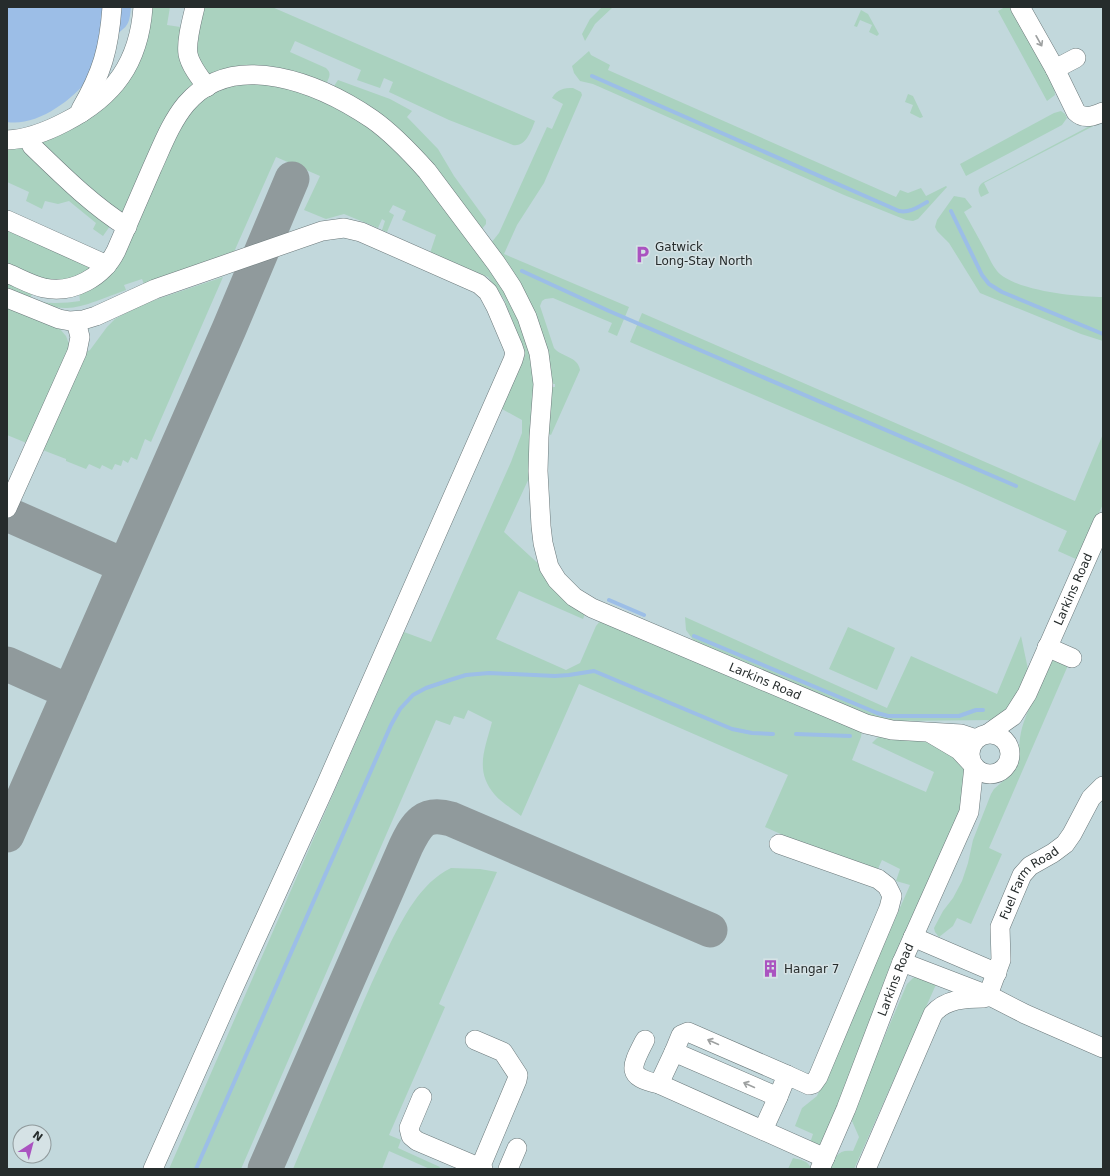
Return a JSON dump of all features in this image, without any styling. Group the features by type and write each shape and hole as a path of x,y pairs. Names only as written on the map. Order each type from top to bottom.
{"lane":[{"path":"81,114 81,109 96,81 101,68 110,34 112,7"},
{"path":"7,140 28,138 51,129 81,114 105,96 122,73 137,40 142,23 143,7"},
{"path":"195,7 188,45 188,53 192,64 207,86"},
{"path":"1020,7 1055,69 1078,114 1082,117 1090,117 1103,112"},
{"path":"1055,69 1076,58"},
{"name":"Larkins Road","path":"7,273 40,287 60,289 77,286 96,275 113,256 164,141 176,118 191,99 207,86 218,81 237,76 270,75 302,83 355,109 372,119 389,132 417,159 496,262 512,288 527,317 540,358 543,384 538,471 542,533 549,567 554,577 565,589 582,603 866,724 892,730 983,736 1013,716 1027,694 1103,522"},
{"path":"28,138 32,146 94,203 127,227"},
{"path":"7,220 107,264"},
{"path":"7,298 49,316 66,320 83,320 96,316 155,289 322,231 344,228 361,232 482,286 490,294 514,350 513,360 326,787 230,996 153,1169"},
{"path":"7,508 77,352 80,337 76,321"},
{"path":"1049,643 1073,654"},
{"path":"927,732 944,740 959,750 979,771 985,774 998,773 1008,764 1010,752 1027,694"},
{"path":"974,766 970,755 970,749 983,736 1001,736 1009,746 1010,752"},
{"name":"Larkins Road","path":"822,1163 848,1103 902,962 969,812 974,766"},
{"path":"969,812 993,774"},
{"name":"Fuel Farm Road","path":"988,995 1002,956 1000,926 1022,875 1030,866 1054,853 1065,844 1072,834 1090,798 1103,786"},
{"path":"660,1084 681,1035 688,1032 809,1085 813,1084 818,1077 889,908 892,896 887,886 878,879 779,844"},
{"path":"913,937 997,973"},
{"path":"902,962 988,995 1025,1014 1103,1048"},
{"path":"866,1169 933,1014 939,1008 957,1000 983,998 987,997 988,995"},
{"path":"422,1097 409,1128 410,1136 417,1141 481,1168 517,1080 518,1074 503,1052 475,1040"},
{"path":"645,1040 635,1062 634,1068 635,1073 644,1081 660,1084 764,1130 822,1163"},
{"path":"674,1052 778,1098"},
{"path":"764,1130 787,1075"},
{"path":"508,1169 518,1148"}],"shaded area":[{"path":"7,7 1103,7 1103,1169 7,1169"}],"green space":[{"path":"146,7 170,7 167,25 187,28 194,85 123,217 45,155 41,138 101,104"},
{"path":"200,7 272,7 535,121 530,134 525,141 518,145 513,145 449,120 389,92 393,82 384,78 380,88 357,80 361,70 295,41 290,52 328,70 330,74 325,86 298,74 279,68 260,65 239,68 207,76 191,42"},
{"path":"602,7 613,7 595,24 585,41 582,34 590,19"},
{"path":"1005,7 1011,7 1054,87 1055,95 1047,101 998,11"},
{"path":"861,10 868,14 879,34 877,36 869,32 872,25 860,20 857,27 854,26"},
{"path":"589,51 591,55 610,65 608,70 896,197 900,190 908,193 921,188 926,196 946,186 947,187 918,219 913,221 906,220 844,195 593,84 580,81 574,73 572,66"},
{"path":"338,80 390,99 412,111 407,117 438,149 454,176 486,220 486,224 481,230 332,89"},
{"path":"241,82 293,86 379,131 446,205 523,319 536,378 530,476 504,532 543,568 585,614 583,619 519,591 496,639 566,670 580,663 596,626 601,620 648,638 647,642 651,644 652,640 762,690 862,731 852,760 926,792 934,772 872,743 878,737 912,739 935,744 942,748 966,769 968,790 825,1141 820,1145 810,1143 813,1134 795,1126 802,1108 817,1096 910,885 896,881 900,869 882,860 876,873 787,840 785,836 765,827 788,775 579,684 521,816 495,795 485,777 483,768 484,751 492,722 468,710 464,719 454,716 450,725 436,720 241,1169 169,1169 404,632 431,642 511,462 522,433 522,420 502,409 525,355 504,299 488,277 430,253 436,235 402,220 406,211 393,205 389,212 394,215 387,232 382,230 385,221 382,219 378,228 344,214 326,219 304,210 320,176 276,157 234,252 144,284 142,279 124,285 126,290 88,304 73,307 52,307 7,293 7,281 33,291 30,299 36,301 55,303 80,301 79,292 82,291 174,134 203,97"},
{"path":"573,88 581,92 582,95 544,183 517,225 504,254 629,307 617,336 608,332 612,323 553,298 542,301 540,306 554,348 573,359 579,365 580,370 551,435 547,433 551,387 555,387 555,384 551,384 546,345 532,306 491,243 499,233 547,127 552,129 563,104 552,98 561,90"},
{"path":"908,94 913,96 923,117 920,118 910,113 913,105 905,102"},
{"path":"1061,111 1067,118 1062,125 966,176 960,164 1054,113"},
{"path":"1103,119 1103,121 984,183 989,193 981,197 978,190 982,183"},
{"path":"17,143 110,226 103,236 93,229 96,223 69,201 58,204 45,201 42,209 26,201 29,192 7,182 7,149"},
{"path":"954,196 965,198 972,207 964,212 997,271 1005,278 1017,284 1047,292 1078,296 1103,297 1103,341 1081,334 980,293 949,243 935,227 937,220"},
{"path":"7,229 94,267 80,276 61,281 34,276 7,265"},
{"path":"223,277 151,442 145,439 137,460 131,457 128,463 123,460 121,466 115,464 112,470 102,465 100,469 89,464 86,469 40,449 82,354 90,350 107,327 115,319 143,304"},
{"path":"7,304 59,328 66,336 71,349 29,444 7,435"},
{"path":"642,313 1075,501 1103,434 1103,504 1078,560 1058,551 1067,531 960,483 630,342"},
{"path":"685,617 887,708 911,656 997,694 1021,636 1029,674 1018,698 995,720 893,721 874,717 694,641 686,630"},
{"path":"848,627 895,648 877,690 829,669"},
{"path":"1055,659 1069,663 989,848 1002,854 971,924 957,918 953,926 939,937 934,928 962,881 973,840 991,794 994,789 1010,775 1018,762 1021,732 1027,713 1041,680"},
{"path":"451,868 480,869 497,872 439,1004 445,1007 389,1135 401,1140 398,1148 440,1167 439,1169 430,1169 389,1151 382,1169 293,1169 365,998 406,913 421,892 430,883"},
{"path":"917,976 938,980 854,1169 829,1169 835,1158 840,1153 844,1151 853,1151 859,1137 852,1121 852,1113 907,984"},
{"path":"793,1158 806,1162 811,1169 788,1169"}],"water":[{"path":"7,7 131,7 127,25 116,34 92,74 73,96 52,111 41,116 18,122 7,122"}],"waterway":[{"path":"592,76 899,211 917,208 927,202"},
{"path":"951,211 982,275 989,284 1002,292 1103,334"},
{"path":"522,271 609,311 1016,486"},
{"path":"609,600 644,615"},
{"path":"694,636 877,713 888,716 959,716 976,710 983,710"},
{"path":"196,1169 391,725 400,709 413,695 426,688 466,675 489,673 555,676 594,671 732,729 752,733 773,734"},
{"path":"796,734 850,736"}],"taxiway":[{"path":"7,835 229,329 292,179"},
{"path":"7,514 125,566"},
{"path":"7,664 70,692"},
{"path":"265,1169 406,846 414,831 422,821 434,817 451,819 710,930"}],"place":[{"name":"Gatwick Long-Stay North","path":"642,254"},
{"name":"Hangar 7","path":"771,969"}]}
